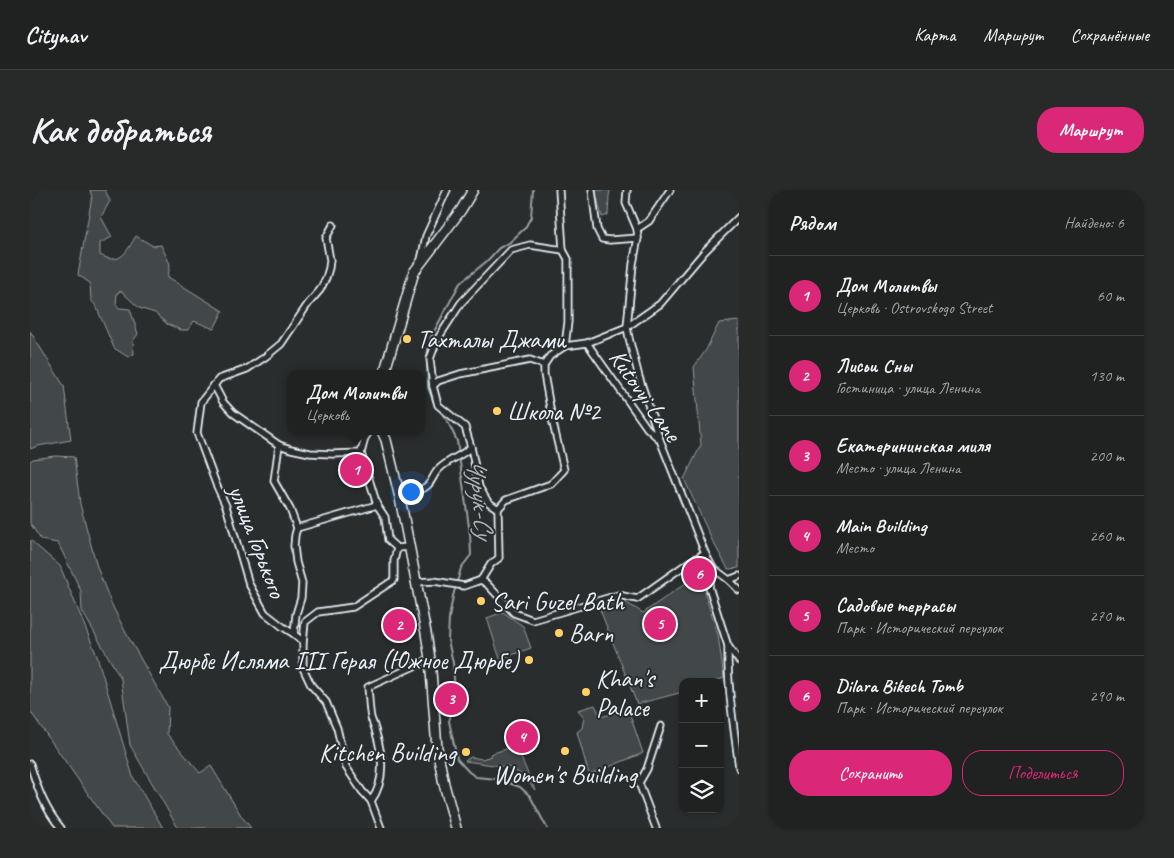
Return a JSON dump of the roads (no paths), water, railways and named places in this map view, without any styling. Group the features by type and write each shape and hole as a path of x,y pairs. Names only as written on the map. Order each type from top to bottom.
{"main road":[{"path":"385,370 414,272 461,210 473,190"},
{"path":"384,435 400,498 430,658 437,748 444,784 456,828"}],"street":[{"path":"420,265 426,236 447,190"},
{"path":"560,190 563,250 568,259 568,322 565,346"},
{"path":"592,190 597,229 602,239 638,238"},
{"path":"627,190 626,203 637,229 638,238 633,264 627,327 639,378 660,440"},
{"path":"637,229 650,221 670,190"},
{"path":"415,582 434,581 464,586 481,580 491,564 499,558 498,509 506,500 551,484 564,470 544,374 544,366 550,356 565,346 587,343 627,327 660,304 705,251 739,217"},
{"path":"332,224 326,238 330,260 326,278 320,290 308,304 281,344 247,369 219,378 214,385 223,402 233,413 279,445 310,453 361,453"},
{"path":"498,509 488,502 479,487 465,427 438,405 432,386 430,359 437,340 461,303 511,250 530,245 563,250"},
{"name":"Kutovyi Lane","path":"587,343 647,428 660,440 705,553 713,568"},
{"path":"432,386 438,381 460,374 530,360 544,366"},
{"name":"улица Горького","path":"214,385 201,402 197,433 226,506 249,584 265,613 282,628 294,634 303,642"},
{"path":"367,435 361,453 378,505 385,517 388,540 397,548 408,547"},
{"path":"279,445 274,481 290,509 297,528 294,546 302,583 294,634"},
{"path":"400,498 426,487 438,470 471,447"},
{"path":"297,528 378,505"},
{"path":"381,828 371,801 346,767 337,728 326,702 311,685 303,668 303,642 305,622 318,612 353,607 394,580 394,560 397,548"},
{"path":"481,580 514,613 533,620 618,595 637,599 705,553"},
{"path":"739,590 713,568 709,587 728,646 739,661"},
{"path":"729,580 739,576"},
{"path":"728,646 727,670 739,768"},
{"path":"371,801 376,795 382,778 382,758 371,717 368,687 430,658"},
{"path":"656,828 639,782 646,769 661,726"},
{"path":"30,764 38,791 61,828"}],"waterway":[{"name":"Чурук-Су","path":"533,190 531,217 525,228 509,243 499,248 487,261 460,283 430,339 427,356 428,388 434,403 448,422 457,441 470,534 471,555 461,568 449,618 448,640 453,663 455,692 454,706 449,721 457,759 476,777 497,779 520,787 530,796 547,828"}],"place":[{"name":"Тахталы Джами","path":"407,339"},
{"name":"Школа №2","path":"497,411"},
{"name":"Дом Молитвы","path":"356,470"},
{"name":"Dilara Bikech Tomb","path":"699,574"},
{"name":"Sari Guzel Bath","path":"481,601"},
{"name":"Садовые террасы","path":"660,624"},
{"name":"Лисьи Сны","path":"399,625"},
{"name":"Barn","path":"559,633"},
{"name":"Дюрбе Исляма III Герая (Южное Дюрбе)","path":"529,660"},
{"name":"Khan's Palace","path":"586,692"},
{"name":"Екатерининская миля","path":"451,699"},
{"name":"Main Building","path":"522,737"},
{"name":"Women's Building","path":"565,751"},
{"name":"Kitchen Building","path":"466,752"}]}
